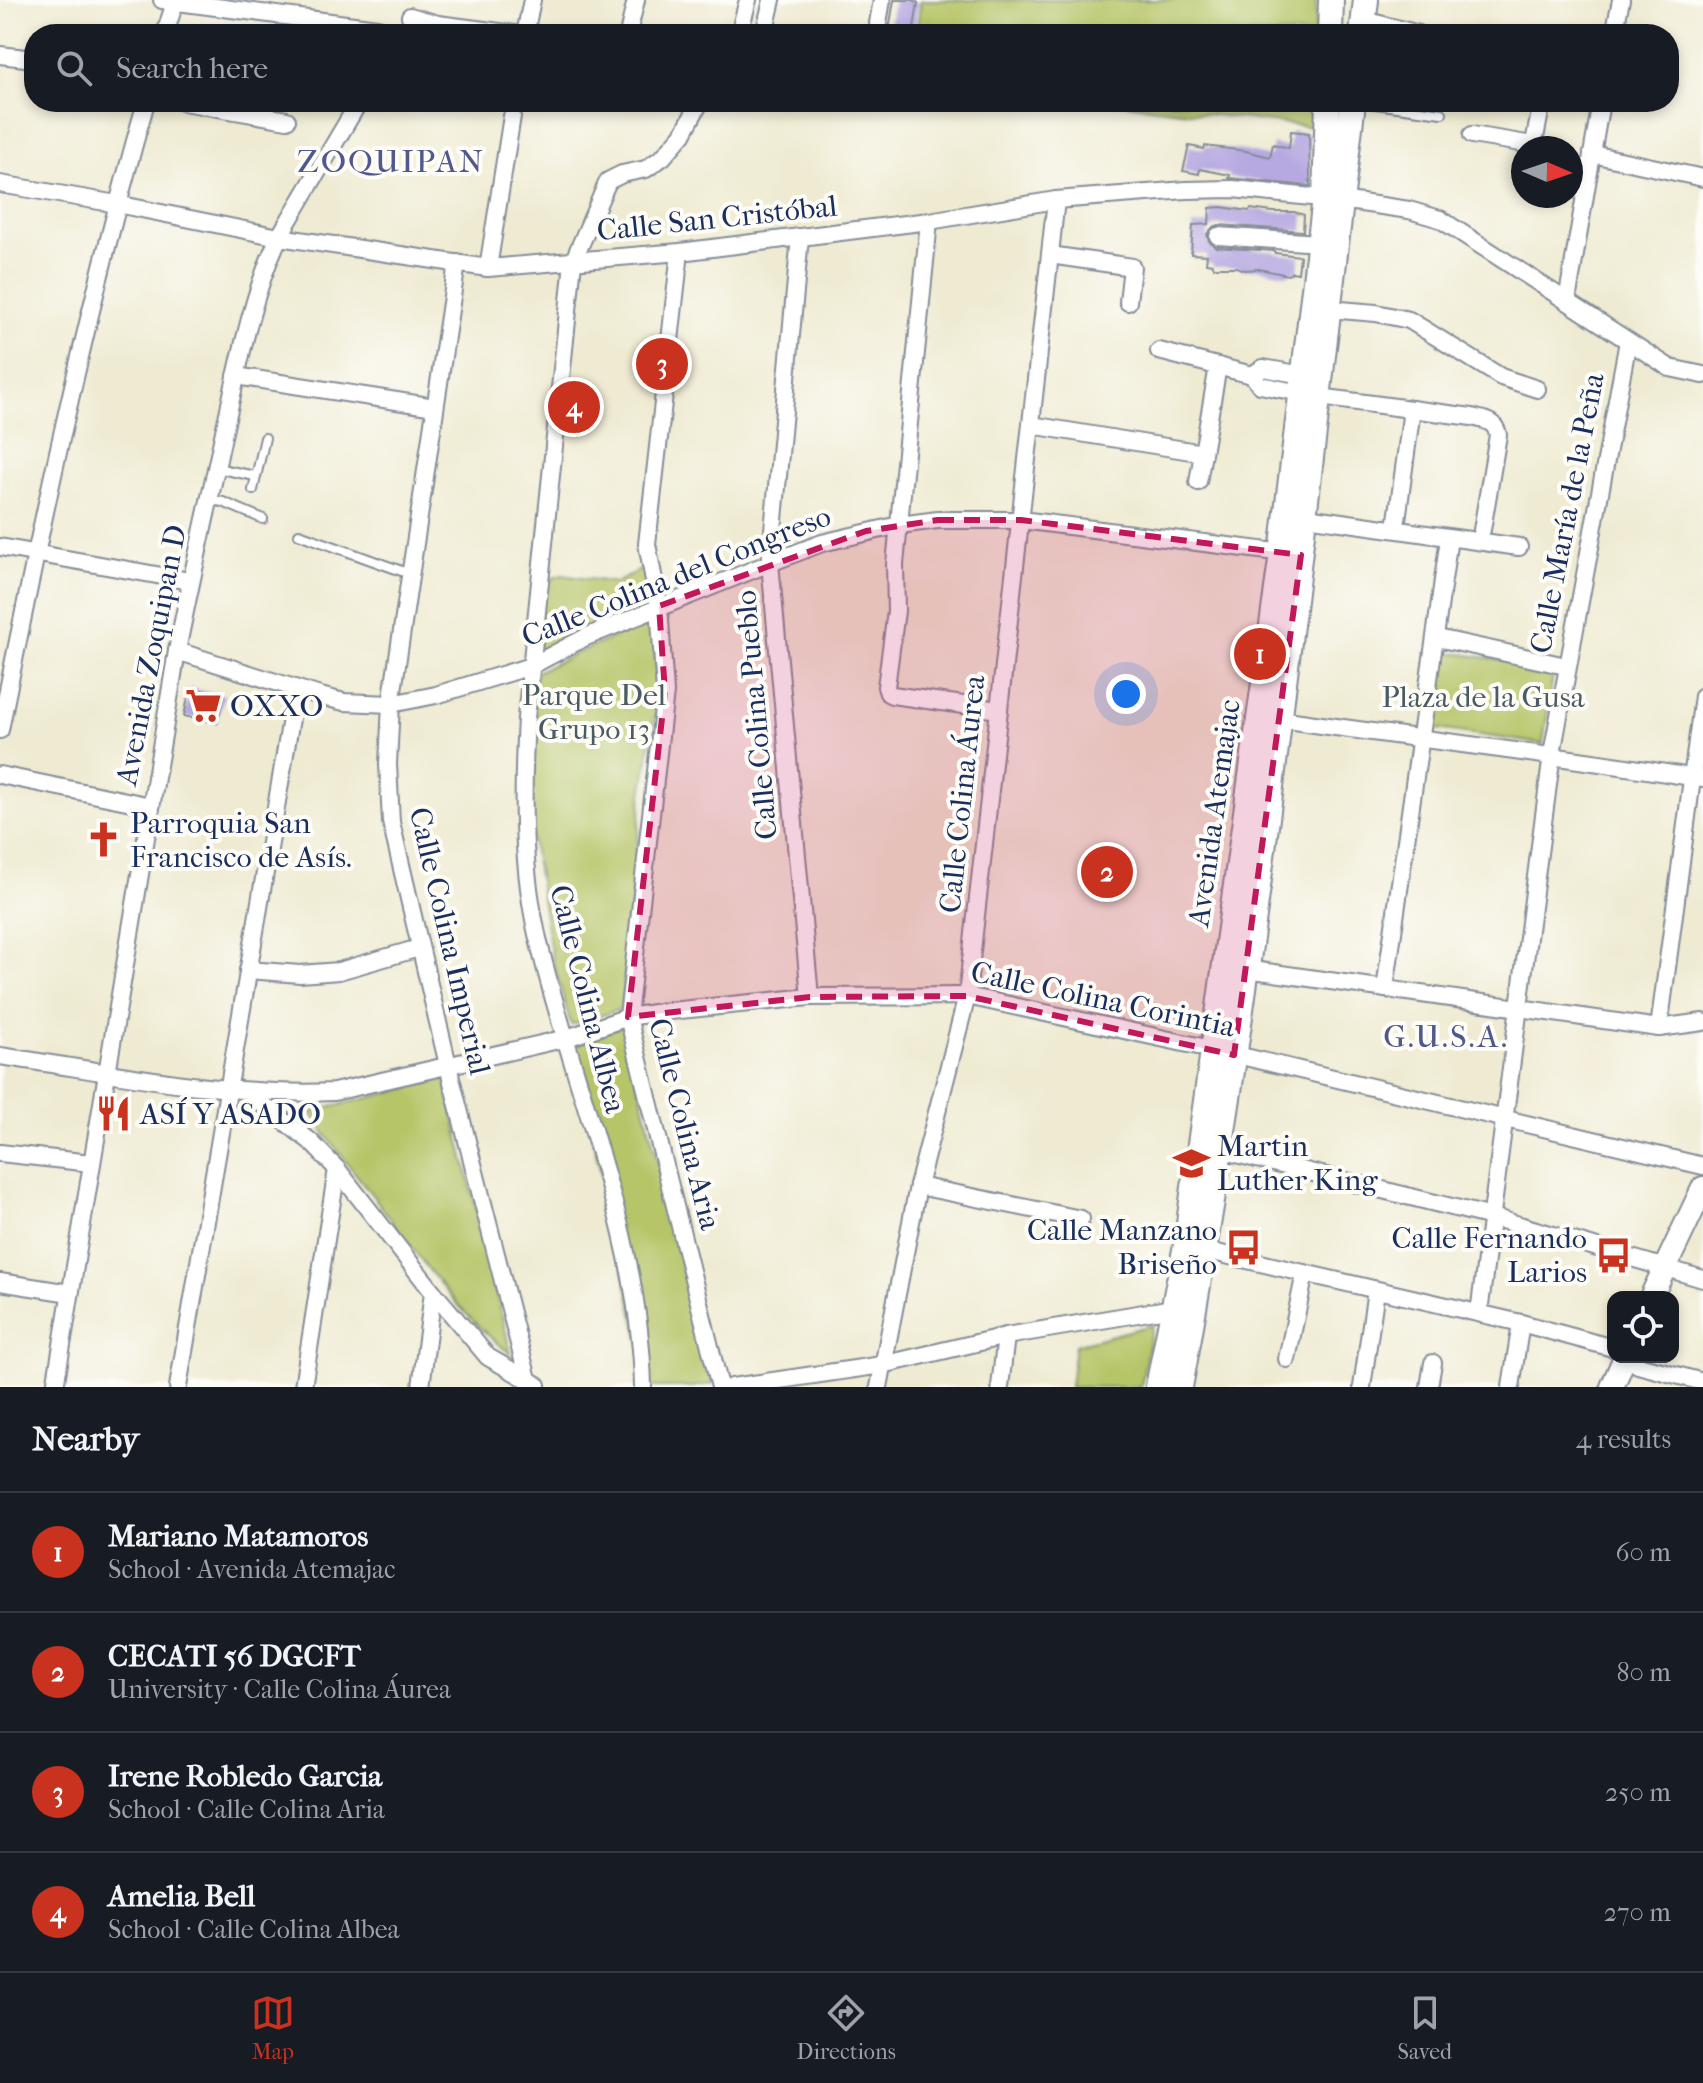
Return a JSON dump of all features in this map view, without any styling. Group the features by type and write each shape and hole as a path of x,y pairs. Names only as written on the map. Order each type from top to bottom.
{"main road":[{"path":"1330,24 1331,0"},
{"name":"Avenida Atemajac","path":"1158,1387 1184,1306 1195,1248 1292,554 1306,517 1308,388 1329,309 1333,199 1329,112"},
{"name":"Avenida Atemajac","path":"1195,1248 1220,1150 1224,1052 1246,969 1280,719 1319,243 1333,199 1351,112"},
{"name":"Avenida Atemajac","path":"1180,1387 1184,1306"}],"street":[{"path":"405,24 417,0"},
{"path":"527,24 532,0"},
{"path":"630,24 636,0"},
{"path":"742,24 748,0"},
{"path":"766,24 772,0"},
{"path":"878,24 882,0"},
{"path":"1616,24 1621,0"},
{"path":"166,24 168,1 346,24"},
{"path":"410,16 438,24"},
{"path":"1364,18 1385,24"},
{"path":"0,55 24,58"},
{"path":"0,730 35,553 117,204 143,112"},
{"path":"241,112 287,120"},
{"name":"Avenida Zoquipan D","path":"55,1387 177,651 236,376 260,286 279,237 353,112"},
{"name":"Calle Colina Albea","path":"643,1387 642,1348 631,1273 539,941 526,857 522,791 531,666 573,262 608,181 622,174 646,169 663,157 683,134 695,112"},
{"path":"1535,136 1540,112"},
{"path":"1567,301 1599,112"},
{"path":"488,268 512,116"},
{"path":"1472,135 1511,142"},
{"path":"1592,154 1703,178"},
{"name":"Calle San Cristóbal","path":"0,184 279,237 488,268 680,252 929,221 1056,200 1202,189 1333,199 1401,208 1440,219 1670,368 1703,375"},
{"name":"Calle Colina Áurea","path":"879,1387 918,1186 967,996 1056,200"},
{"path":"929,221 895,564 896,611 888,693 999,710"},
{"path":"1218,236 1319,243"},
{"name":"Calle Colina Pueblo","path":"800,237 770,563 810,997"},
{"name":"Calle Colina Aria","path":"680,252 647,544 659,606 665,692 628,1017 720,1387"},
{"path":"1050,255 1132,267 1128,302"},
{"name":"Calle Colina Imperial","path":"457,263 391,704 388,764 391,822 448,1065 534,1386"},
{"path":"1329,309 1376,313 1409,320 1501,377 1537,389"},
{"name":"Calle María de la Peña","path":"1479,1313 1552,754 1628,341"},
{"path":"1159,351 1252,375 1263,368 1308,388 1491,422 1498,435 1482,530"},
{"path":"1198,482 1218,366"},
{"path":"236,376 435,407"},
{"path":"1397,520 1412,409"},
{"path":"1031,425 1203,453"},
{"path":"1306,517 1519,547"},
{"name":"Calle Colina del Congreso","path":"177,651 344,702 391,704 436,695 531,666 586,637 659,606 822,543 899,525 938,520 1021,520 1292,554"},
{"path":"1385,989 1449,538"},
{"path":"0,547 190,581"},
{"path":"1437,638 1566,666"},
{"path":"178,1387 296,689"},
{"path":"1659,1028 1697,778 1703,696"},
{"path":"1280,719 1419,740 1552,754 1697,778"},
{"path":"0,775 151,806"},
{"path":"248,970 300,974 339,971 419,948"},
{"path":"1246,969 1659,1028 1703,1022"},
{"name":"Calle Colina Corintia","path":"0,1056 228,1091 334,1092 567,1038 628,1017 810,997 967,996 1224,1052 1703,1166"},
{"path":"250,1091 310,1141 337,1169 488,1357 534,1386"},
{"path":"1220,1150 1492,1217 1703,1279"},
{"path":"0,1153 91,1163"},
{"path":"303,1387 337,1169"},
{"path":"918,1186 1081,1219"},
{"path":"1654,1291 1701,1195"},
{"path":"1195,1248 1521,1323 1607,1346"},
{"path":"1287,1359 1305,1273"},
{"path":"0,1282 70,1293"},
{"path":"1362,1387 1376,1290"},
{"path":"421,1387 433,1292"},
{"path":"732,1387 882,1365 1006,1336 1184,1306"},
{"path":"1511,1387 1521,1323"},
{"path":"1000,1387 1006,1336"},
{"path":"1429,1387 1433,1363"},
{"path":"1612,1387 1623,1363"},
{"path":"1635,1363 1703,1382"}],"lane":[{"path":"1435,112 1442,113"},
{"path":"253,490 265,438"},
{"path":"216,468 255,476"},
{"path":"209,499 263,519"},
{"path":"299,534 411,574"}],"highlighted area":[{"path":"938,520 1021,520 1301,555 1234,1055 967,996 810,997 628,1017 665,692 659,606 866,531"}],"green space":[{"path":"921,0 1316,0 1315,24 917,24"},
{"path":"1190,112 1314,112 1313,127"},
{"name":"Parque Del Grupo 13","path":"644,568 652,601 537,653 544,581 562,575 616,583"},
{"name":"Parque Del Grupo 13","path":"653,619 658,698 642,795 621,1009 571,1025 552,957 529,823 536,672"},
{"name":"Plaza de la Gusa","path":"1441,651 1554,668 1543,744 1430,728"},
{"path":"624,1025 712,1384 650,1387 572,1047"},
{"path":"445,1079 511,1354 471,1319 435,1278 311,1112"},
{"path":"1152,1325 1141,1387 1070,1387 1075,1345"}],"building":[{"path":"894,0 918,3 915,24 890,24"},
{"path":"1291,131 1309,133 1310,186 1229,178 1230,175 1200,169 1199,174 1183,171 1189,146 1246,151 1270,157 1273,144 1289,148"},
{"path":"1210,208 1304,215 1303,231 1219,225 1207,234 1216,247 1300,256 1298,273 1288,275 1259,269 1214,267 1206,263 1207,255 1191,254 1193,225 1209,224"},
{"name":"OXXO","path":"190,688 224,695 217,723 184,716"}],"place":[{"name":"Irene Robledo Garcia","path":"662,364"},
{"name":"Amelia Bell","path":"574,407"},
{"name":"Mariano Matamoros","path":"1260,654"},
{"name":"OXXO","path":"204,706"},
{"name":"Parroquia San Francisco de Asís.","path":"104,840"},
{"name":"CECATI 56 DGCFT","path":"1107,872"},
{"name":"ASÍ Y ASADO","path":"114,1114"},
{"name":"Martin Luther King","path":"1191,1163"},
{"name":"Calle Manzano Briseño","path":"1243,1247"},
{"name":"Calle Fernando Larios","path":"1613,1255"}],"district":[{"name":"ZOQUIPAN","path":"391,161"},
{"name":"G.U.S.A.","path":"1446,1036"}]}
